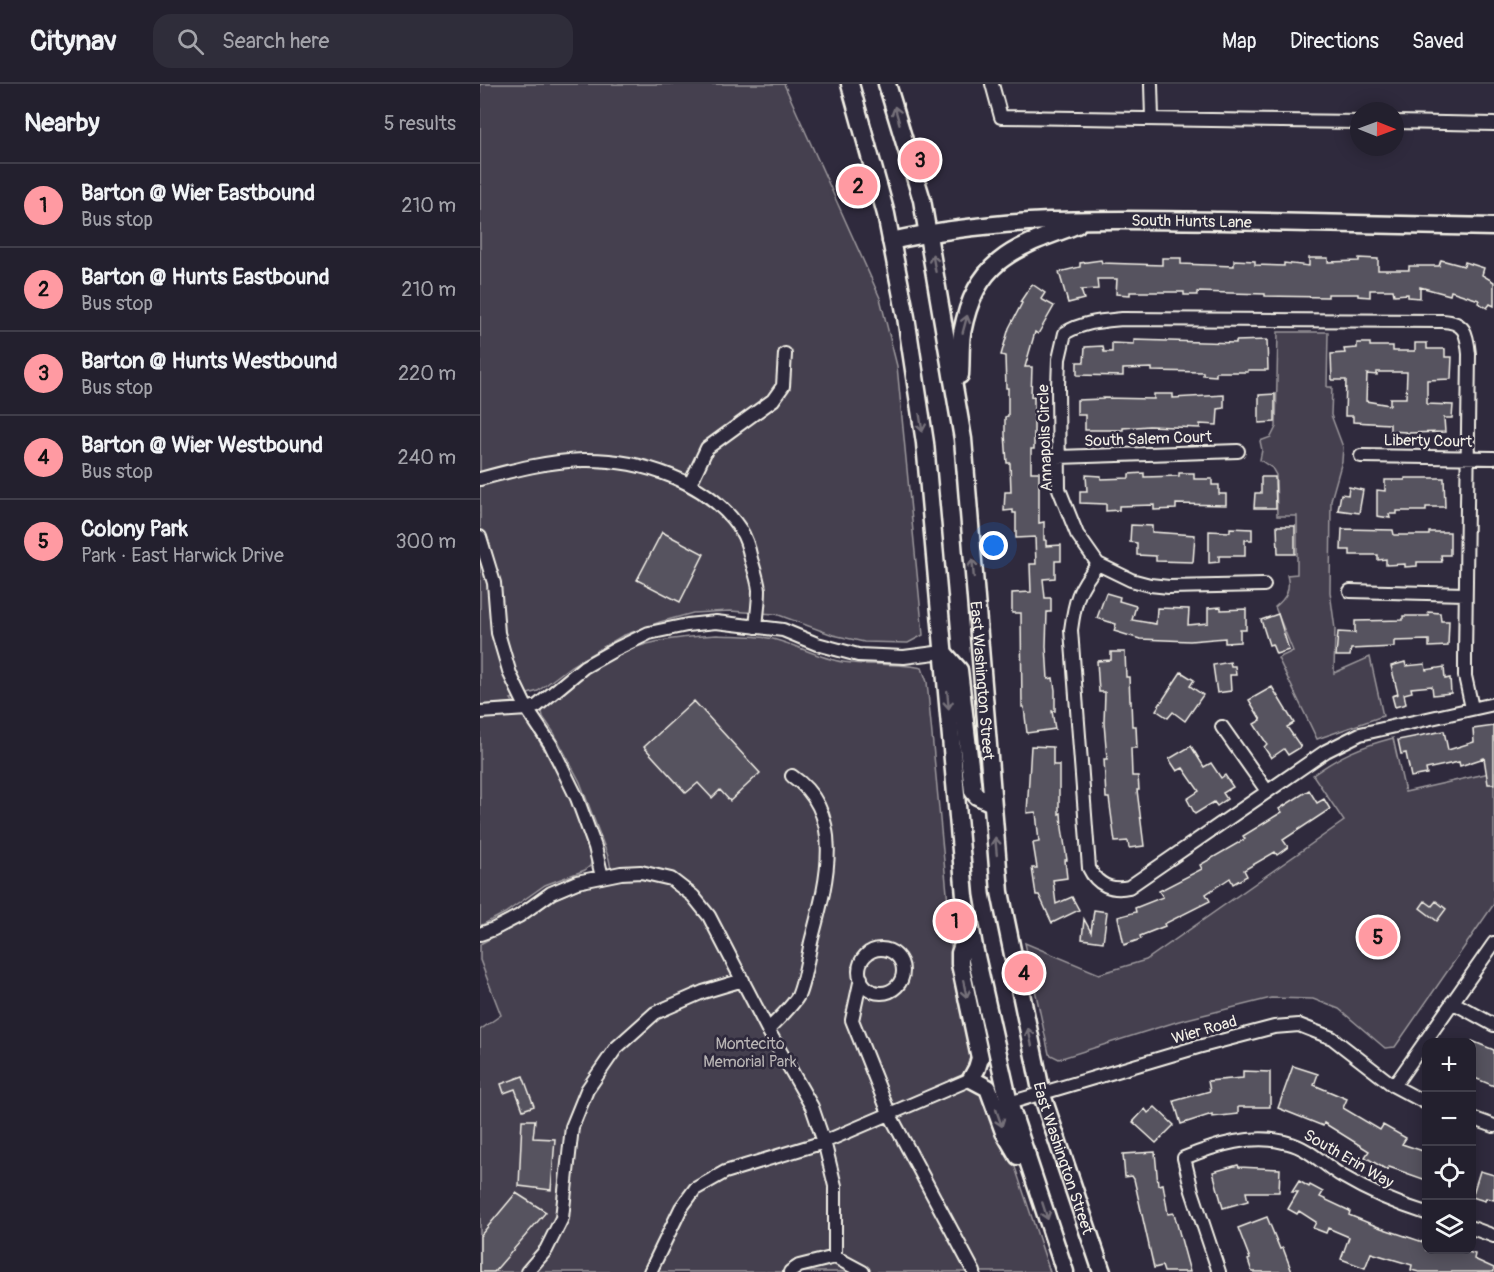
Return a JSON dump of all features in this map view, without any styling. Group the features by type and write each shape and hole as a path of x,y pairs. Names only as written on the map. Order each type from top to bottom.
{"main road":[{"path":"850,84 868,143 891,241 906,317 925,443 965,896 972,938 1009,1103 1065,1272"},
{"name":"East Washington Street","path":"887,84 922,200 958,403 963,439 1000,892 1042,1095 1102,1272"},
{"path":"958,403 962,334 971,302 982,278 999,260 1022,245 1095,218"},
{"name":"South Hunts Lane","path":"891,241 972,226 1095,218 1494,227"},
{"path":"944,652 959,670 973,791 977,796 992,803"},
{"path":"972,938 964,942 960,953 960,964 980,1058 970,1079 987,1088 1010,1145 1018,1156 1026,1155"}],"street":[{"path":"992,84 1001,117 1350,122"},
{"path":"1151,84 1152,118"},
{"path":"1404,122 1494,124"},
{"name":"Annapolis Circle","path":"1098,564 1077,534 1059,489 1059,359 1065,333 1090,323 1122,319 1453,321 1461,326 1468,342 1465,676 1472,708"},
{"path":"690,484 707,448 773,400 783,386 785,354"},
{"name":"South Salem Court","path":"1058,457 1238,451"},
{"name":"Liberty Court","path":"1362,456 1494,458"},
{"path":"480,479 547,464 582,460 609,461 650,469 696,487 720,507 740,530 748,547 759,591 756,627"},
{"path":"480,537 494,583 498,633 510,674 527,710 551,745 577,798 595,847 602,877"},
{"path":"1264,585 1169,587 1150,585 1131,580 1098,564 1083,582 1077,595 1071,630 1089,868 1093,876 1112,888 1129,887 1326,750 1360,734 1494,704"},
{"path":"1350,591 1465,594"},
{"path":"480,712 527,710 537,706 584,667 649,633 687,625 716,622 783,630 817,644 858,655 904,657 944,652"},
{"path":"1222,727 1267,791"},
{"path":"768,1030 798,996 829,864 826,829 818,807 805,785 792,776"},
{"path":"480,934 519,916 551,892 577,882 621,873 641,872 671,879 693,896 709,916 768,1030 812,1107 836,1186 835,1257"},
{"path":"1394,1086 1494,943"},
{"path":"861,978 852,1020 889,1113 974,1272"},
{"path":"527,1272 546,1250 562,1218 572,1127 587,1090 616,1048 655,1013 703,992 743,980"},
{"path":"1452,1002 1494,1025"},
{"name":"Wier Road","path":"1009,1103 1198,1047 1274,1027 1299,1025 1332,1038 1394,1086 1422,1100"},
{"path":"650,1272 681,1208 695,1189 725,1172 824,1142 970,1079"},
{"path":"1476,1119 1494,1126"},
{"name":"South Erin Way","path":"1220,1272 1192,1191 1184,1158 1208,1148 1254,1139 1288,1143 1306,1150 1364,1189 1422,1212"},
{"path":"1476,1229 1494,1236"},
{"path":"790,1272 799,1266 835,1257 863,1272"}],"green space":[{"path":"480,84 784,84 880,298 897,366 923,635 908,643 864,642 833,635 776,614 730,611 693,613 622,636 571,666 538,691 511,699 528,721 569,794 592,860 590,866 585,870 545,885 505,913 480,926"},
{"path":"1278,332 1328,332 1327,387 1332,387 1331,415 1343,447 1342,461 1331,500 1330,592 1335,629 1334,673 1370,657 1383,716 1317,739 1278,658 1293,651 1275,607 1287,593 1287,575 1297,574 1297,516 1277,516 1276,475 1272,468 1260,460 1262,450 1260,441 1271,437 1276,427"},
{"name":"Montecito Memorial Park","path":"717,635 773,639 825,658 843,662 922,668 927,682 949,914 949,937 974,1053 998,1132 1015,1167 1050,1272 480,1272 480,1030 501,1015 480,960 480,944 521,922 557,898 581,888 613,880 609,859 580,782 543,717 544,705 594,669 626,651 659,641"},
{"path":"1393,738 1405,792 1494,772 1494,904 1395,1047 1385,1048 1339,1009 1313,999 1271,998 1179,1021 1059,1059 1049,1054 1025,943 1099,974 1146,960 1344,821 1313,775 1351,752"}],"building":[{"path":"1162,258 1181,258 1181,264 1234,266 1234,260 1255,261 1255,265 1284,266 1284,263 1309,266 1309,258 1328,258 1328,262 1359,261 1359,258 1378,259 1378,270 1409,270 1409,266 1439,266 1441,260 1464,266 1465,262 1484,268 1482,275 1494,282 1494,306 1490,304 1487,308 1478,303 1479,300 1451,291 1450,295 1420,287 1420,298 1408,297 1408,294 1394,295 1393,290 1370,290 1370,297 1358,296 1358,294 1328,294 1328,297 1197,292 1197,295 1184,295 1184,292 1116,294 1117,279 1097,279 1098,289 1081,290 1084,299 1068,303 1059,272 1080,267 1080,263 1101,260 1102,263 1162,265"},
{"path":"1032,284 1045,293 1041,299 1054,306 1038,334 1035,332 1025,367 1032,367 1031,397 1034,396 1034,449 1031,449 1031,472 1039,472 1039,523 1044,522 1046,546 1061,545 1061,561 1055,561 1055,578 1043,579 1045,598 1051,598 1051,612 1047,612 1046,646 1048,679 1053,678 1055,690 1055,711 1052,711 1055,729 1027,733 1024,707 1022,707 1021,613 1012,613 1012,593 1031,592 1030,564 1036,564 1035,537 1016,538 1016,513 1013,513 1013,510 1004,511 1005,492 1011,492 1010,463 1007,463 1005,434 1005,417 1008,416 1008,388 1006,388 1005,356 1001,355 1009,328 1022,303 1020,302"},
{"path":"1134,340 1236,343 1236,341 1267,340 1268,370 1216,372 1216,376 1203,375 1203,372 1152,371 1152,368 1123,369 1123,376 1077,375 1077,362 1084,362 1085,347 1103,346 1104,352 1112,352 1112,343 1134,344"},
{"path":"1357,343 1370,343 1370,346 1393,346 1393,351 1415,351 1415,343 1427,343 1427,349 1445,349 1445,357 1452,357 1451,379 1427,380 1427,404 1453,405 1452,418 1444,418 1445,432 1390,431 1390,424 1353,422 1353,416 1345,416 1346,380 1332,380 1331,354 1345,353 1344,349 1357,348","holes":["1407,372 1406,398 1390,398 1390,405 1366,401 1367,374"]},
{"path":"1154,394 1173,394 1173,398 1224,395 1224,408 1218,409 1217,425 1200,424 1200,428 1149,426 1123,428 1123,430 1085,430 1085,415 1077,415 1077,400 1154,399"},
{"path":"1275,394 1275,422 1259,423 1259,395"},
{"path":"1144,473 1144,477 1194,473 1194,479 1212,479 1212,485 1219,485 1219,494 1226,494 1226,505 1176,504 1176,509 1154,510 1154,505 1119,506 1119,510 1106,511 1106,504 1080,503 1080,491 1087,491 1086,475 1101,476 1101,479 1129,478 1129,474"},
{"path":"1261,477 1275,477 1276,508 1254,508 1255,493 1261,493"},
{"path":"1405,478 1444,478 1445,507 1426,507 1426,511 1397,511 1397,514 1389,514 1390,518 1377,516 1377,490 1385,491 1385,480 1405,480"},
{"path":"1349,487 1363,490 1359,513 1338,510 1341,494 1348,495"},
{"path":"1131,525 1152,526 1152,532 1195,535 1193,562 1156,561 1156,556 1137,555 1137,543 1130,542"},
{"path":"1277,526 1295,526 1295,554 1278,554"},
{"path":"1230,528 1252,529 1252,540 1245,540 1245,556 1219,556 1219,562 1209,563 1209,531 1230,532"},
{"path":"1342,529 1393,530 1394,535 1429,535 1429,532 1450,532 1450,555 1441,555 1442,562 1417,562 1417,566 1386,565 1386,559 1378,560 1378,555 1350,555 1350,550 1341,550"},
{"path":"662,532 704,554 680,602 637,580"},
{"path":"1106,593 1120,597 1119,601 1136,606 1132,620 1156,624 1157,608 1189,609 1188,625 1208,623 1208,608 1246,609 1246,630 1240,630 1240,642 1225,643 1225,638 1190,641 1140,639 1114,631 1116,624 1097,618"},
{"path":"1428,612 1440,613 1441,621 1449,621 1448,646 1429,647 1429,640 1394,641 1394,647 1351,649 1350,656 1336,656 1338,632 1355,633 1355,621 1403,620 1403,616 1429,616"},
{"path":"1278,614 1289,650 1276,654 1272,644 1269,645 1261,620"},
{"path":"1111,652 1125,652 1132,726 1136,726 1137,748 1131,748 1132,776 1138,776 1139,790 1137,790 1144,846 1129,848 1128,841 1115,842 1109,798 1106,798 1105,692 1099,692 1097,661 1111,660"},
{"path":"1230,662 1231,666 1235,666 1236,675 1230,675 1231,691 1217,693 1213,665"},
{"path":"1405,662 1406,666 1425,664 1426,670 1444,667 1445,679 1450,678 1451,693 1433,695 1432,686 1411,688 1412,692 1404,694 1406,704 1395,707 1392,696 1398,694 1391,666"},
{"path":"1181,672 1194,680 1190,686 1203,695 1185,721 1173,712 1168,718 1156,710"},
{"path":"1272,687 1294,723 1287,727 1301,747 1288,755 1284,749 1271,758 1264,747 1267,744 1254,724 1261,720 1249,700"},
{"path":"694,701 760,773 730,801 720,790 712,798 698,783 686,793 644,747"},
{"path":"1494,726 1494,784 1488,784 1484,758 1460,766 1459,762 1426,769 1427,774 1411,777 1406,753 1401,754 1398,740 1444,731 1448,750 1474,742 1473,729"},
{"path":"1031,746 1053,747 1053,765 1059,765 1059,814 1061,813 1067,878 1053,880 1056,904 1072,897 1079,910 1052,923 1039,895 1036,895 1032,868 1037,868 1033,843 1039,842 1036,812 1027,813"},
{"path":"1191,746 1204,767 1211,763 1221,778 1225,775 1233,787 1223,793 1227,799 1217,806 1214,802 1195,814 1187,799 1199,791 1183,768 1177,771 1169,759"},
{"path":"1309,790 1317,803 1324,799 1330,809 1283,840 1288,847 1277,855 1275,852 1244,870 1247,876 1233,884 1230,878 1206,894 1210,901 1164,924 1165,926 1140,936 1141,939 1124,945 1118,917 1136,912 1135,908 1163,897 1159,891 1202,869 1200,865 1245,839 1243,836 1282,812 1279,809"},
{"path":"1425,901 1432,906 1436,901 1446,909 1437,921 1420,908"},
{"path":"1094,910 1107,912 1103,942 1082,939 1084,919 1091,932"},
{"path":"1476,1043 1494,1050 1494,1086 1476,1079"},
{"path":"1293,1066 1318,1074 1314,1085 1347,1099 1343,1108 1380,1130 1383,1125 1406,1138 1402,1144 1422,1151 1422,1179 1389,1167 1387,1170 1365,1157 1369,1151 1324,1123 1323,1126 1278,1108"},
{"path":"1243,1071 1270,1072 1270,1107 1238,1107 1238,1114 1212,1117 1212,1114 1181,1124 1174,1101 1210,1091 1208,1081 1243,1078"},
{"path":"523,1076 534,1106 523,1110 515,1089 504,1093 501,1084"},
{"path":"1155,1107 1174,1125 1156,1143 1133,1122 1145,1109 1148,1113"},
{"path":"522,1120 535,1120 533,1138 555,1139 551,1190 519,1186"},
{"path":"1155,1152 1158,1185 1163,1184 1168,1214 1174,1213 1190,1272 1164,1272 1162,1266 1154,1268 1134,1179 1132,1176 1125,1177 1123,1154"},
{"path":"1238,1165 1239,1167 1280,1169 1279,1192 1246,1192 1248,1201 1223,1208 1213,1172"},
{"path":"1480,1171 1494,1175 1494,1200 1486,1198 1485,1201 1476,1198 1476,1184"},
{"path":"1299,1181 1309,1187 1310,1185 1323,1192 1320,1197 1350,1211 1349,1215 1422,1242 1422,1254 1475,1254 1474,1259 1494,1268 1494,1272 1419,1272 1411,1270 1412,1265 1371,1253 1365,1268 1341,1259 1349,1237 1328,1228 1326,1233 1313,1228 1316,1222 1299,1211 1297,1214 1288,1209 1298,1192 1292,1192"},
{"path":"516,1193 546,1212 494,1272 480,1272 480,1236"},
{"path":"1267,1217 1292,1272 1252,1272 1248,1260 1250,1259 1238,1228"}],"place":[{"name":"Barton @ Hunts Westbound","path":"920,160"},
{"name":"Barton @ Hunts Eastbound","path":"858,186"},
{"name":"Barton @ Wier Eastbound","path":"955,921"},
{"name":"Colony Park","path":"1378,937"},
{"name":"Barton @ Wier Westbound","path":"1024,973"}]}
